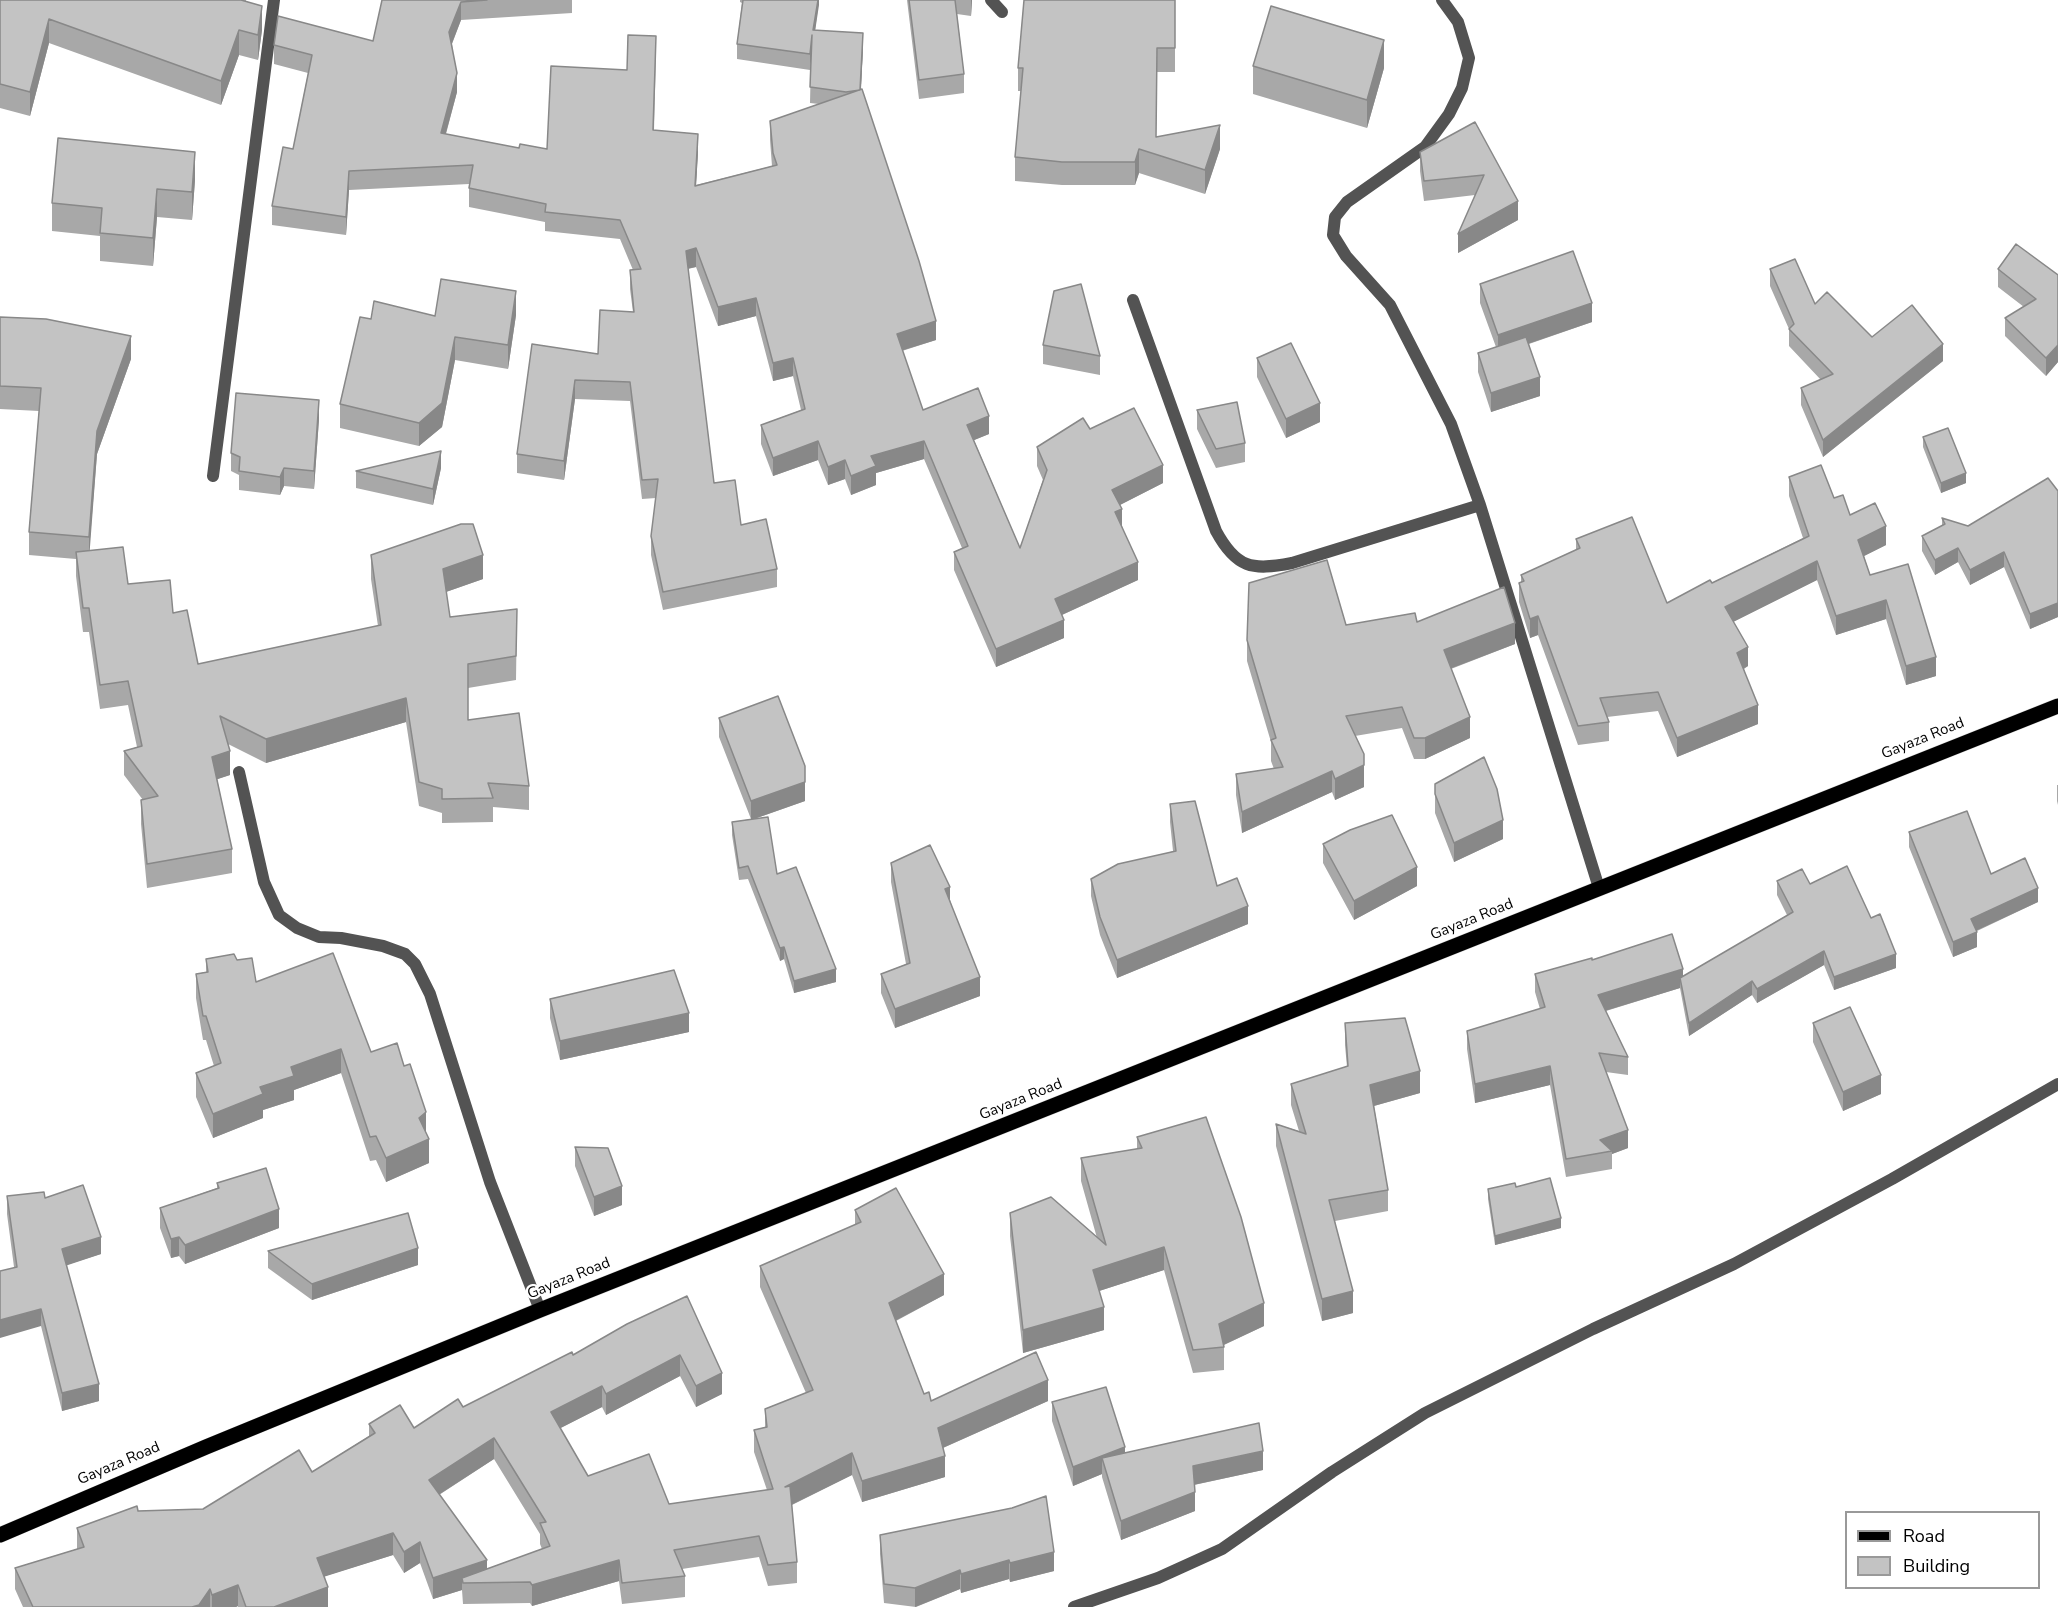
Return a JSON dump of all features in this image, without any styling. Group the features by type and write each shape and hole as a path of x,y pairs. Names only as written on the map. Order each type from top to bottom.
{"main road":[{"name":"Gayaza Road","path":"0,1535 206,1447 540,1310 2058,706"}],"street":[{"path":"213,476 274,0"},
{"path":"991,0 1002,12"},
{"path":"1442,0 1458,22 1469,58 1462,88 1449,114 1425,147 1347,202 1335,217 1333,235 1346,256 1390,305 1451,424 1480,505 1599,888"},
{"path":"1133,300 1216,531 1224,546 1239,562 1254,567 1269,568 1292,563 1480,505"},
{"path":"239,772 264,882 279,915 297,928 319,937 341,938 383,946 405,954 415,964 430,994 490,1182 540,1310"},
{"path":"1074,1607 1158,1578 1222,1549 1332,1472 1425,1413 1583,1334 1734,1264 1881,1185 2058,1084"}],"building":[{"path":"0,0 241,0 262,6 258,35 239,30 221,81 49,19 30,92 0,84"},
{"path":"382,0 487,0 461,2 449,32 457,73 441,133 519,148 520,144 547,149 551,66 627,70 628,35 656,36 653,130 698,134 695,186 777,165 773,153 770,121 862,89 919,261 936,321 897,334 923,410 978,388 989,416 967,425 1020,548 1047,470 1037,447 1083,418 1090,429 1134,408 1163,465 1112,490 1122,509 1115,512 1138,562 1055,599 1064,620 996,649 954,552 968,546 924,441 871,456 876,466 851,476 845,460 828,467 818,441 773,458 761,425 805,409 793,358 773,363 756,298 718,307 696,248 686,251 714,483 735,480 741,525 766,519 777,569 663,592 651,536 658,479 642,480 630,382 575,380 564,461 517,454 532,344 598,354 600,310 634,312 630,270 641,269 620,220 545,212 546,204 469,188 473,165 349,171 346,217 272,206 283,147 293,149 312,55 274,45 278,16 373,41"},
{"path":"743,0 818,0 813,30 863,33 860,90 846,92 810,87 812,35 810,54 737,44"},
{"path":"909,0 955,0 964,74 919,80"},
{"path":"1024,0 1175,0 1175,48 1157,48 1156,137 1220,125 1205,170 1139,149 1135,162 1062,162 1015,157 1023,68 1018,68"},
{"path":"1271,6 1384,40 1367,100 1253,66"},
{"path":"1475,122 1518,201 1458,234 1484,175 1424,181 1420,152"},
{"path":"58,138 195,152 192,192 157,189 153,238 100,233 102,208 52,203"},
{"path":"2016,244 2058,275 2058,345 2046,358 2005,318 2036,299 1998,269"},
{"path":"1573,251 1592,303 1498,335 1480,284"},
{"path":"1795,259 1815,304 1827,292 1872,337 1912,305 1943,344 1823,440 1801,388 1833,374 1789,329 1794,324 1770,269"},
{"path":"441,279 516,291 508,345 455,337 442,403 419,423 340,404 360,317 371,319 374,301 435,316"},
{"path":"1081,284 1100,356 1043,345 1054,291"},
{"path":"0,317 46,319 131,336 97,431 89,537 29,532 41,388 0,386"},
{"path":"1526,337 1540,377 1491,393 1478,353"},
{"path":"1291,343 1320,403 1286,419 1257,358"},
{"path":"236,393 319,400 314,471 284,468 280,477 239,471 240,457 231,453"},
{"path":"1237,402 1245,443 1216,449 1197,410"},
{"path":"1948,428 1966,473 1941,483 1923,437"},
{"path":"441,451 433,489 356,471"},
{"path":"1821,465 1834,498 1843,495 1850,515 1875,503 1886,526 1858,540 1870,575 1908,564 1936,657 1906,666 1886,600 1836,616 1817,561 1725,607 1748,647 1737,653 1758,705 1677,738 1658,692 1600,698 1609,722 1578,726 1538,616 1530,619 1519,583 1524,581 1521,575 1580,548 1576,539 1632,517 1667,603 1710,580 1712,583 1809,536 1789,477"},
{"path":"2048,478 2058,491 2058,603 2030,614 2004,552 1970,570 1958,548 1935,560 1922,536 1945,524 1942,518 1968,526"},
{"path":"461,524 473,524 483,555 443,569 450,617 517,609 516,656 468,664 468,720 519,713 529,786 488,783 493,798 442,799 442,789 419,782 406,698 266,739 220,716 230,751 212,757 232,849 147,864 141,800 158,796 124,751 142,746 128,681 100,685 89,608 83,608 76,552 123,547 128,584 170,580 173,613 187,610 198,664 381,625 371,555"},
{"path":"1327,560 1346,625 1415,613 1417,622 1504,587 1515,623 1444,650 1470,717 1425,738 1414,738 1402,707 1346,716 1364,754 1364,765 1335,779 1332,771 1242,812 1236,774 1283,767 1271,740 1276,738 1247,640 1249,583"},
{"path":"778,696 805,766 805,782 751,801 719,718"},
{"path":"1484,757 1497,789 1503,820 1454,843 1435,794 1435,784"},
{"path":"1195,801 1217,886 1237,878 1248,906 1117,960 1100,917 1091,879 1118,864 1176,851 1170,804"},
{"path":"1967,811 1991,874 2025,858 2038,888 1971,919 1977,932 1953,942 1909,832"},
{"path":"1392,815 1417,867 1354,901 1323,844 1350,830"},
{"path":"768,817 777,874 796,867 836,969 794,981 784,947 780,948 748,866 739,868 732,822"},
{"path":"930,845 950,887 945,889 980,977 895,1009 881,974 910,963 891,863"},
{"path":"1847,866 1871,918 1880,914 1896,954 1834,977 1824,951 1757,989 1752,981 1689,1023 1680,978 1793,912 1777,881 1802,869 1810,884"},
{"path":"1672,934 1683,969 1598,995 1628,1057 1599,1053 1628,1130 1600,1140 1612,1151 1566,1159 1550,1066 1475,1084 1467,1031 1545,1007 1535,974 1592,958 1592,960"},
{"path":"333,953 371,1052 397,1043 404,1066 410,1064 426,1112 419,1118 429,1139 386,1158 376,1136 370,1137 341,1049 291,1067 294,1076 260,1087 263,1094 213,1114 196,1073 221,1063 206,1016 203,1016 196,974 208,972 206,959 234,954 237,960 252,958 256,982"},
{"path":"674,970 689,1013 560,1041 550,999"},
{"path":"1850,1007 1881,1075 1843,1092 1813,1023"},
{"path":"1405,1018 1420,1071 1370,1085 1388,1190 1329,1200 1353,1291 1322,1299 1276,1124 1306,1134 1291,1084 1348,1066 1345,1023"},
{"path":"1206,1117 1241,1217 1264,1303 1219,1324 1224,1347 1193,1350 1164,1247 1093,1270 1104,1307 1023,1330 1010,1213 1051,1197 1106,1245 1081,1158 1142,1148 1137,1137"},
{"path":"575,1147 608,1148 622,1186 594,1197"},
{"path":"266,1168 279,1209 185,1245 179,1237 171,1239 160,1208 219,1188 217,1183"},
{"path":"1550,1178 1561,1218 1495,1236 1488,1189 1515,1183 1516,1187"},
{"path":"83,1185 101,1237 62,1249 99,1384 62,1393 41,1309 0,1320 0,1271 17,1267 7,1196 44,1192 45,1198"},
{"path":"896,1188 944,1274 889,1303 924,1394 929,1392 931,1401 1036,1352 1048,1380 938,1428 945,1456 862,1481 852,1453 785,1487 790,1486 797,1562 768,1565 759,1536 674,1550 685,1576 622,1583 619,1560 532,1585 530,1582 463,1583 462,1578 550,1546 540,1523 546,1522 494,1438 429,1480 487,1560 433,1578 420,1542 404,1552 393,1533 317,1558 328,1587 274,1607 246,1607 238,1585 212,1595 210,1589 199,1605 192,1607 33,1607 15,1568 84,1547 77,1528 137,1506 138,1511 203,1509 299,1450 312,1472 375,1433 369,1424 400,1405 414,1428 458,1399 463,1407 572,1352 573,1355 627,1324 687,1296 722,1373 696,1386 680,1355 606,1394 602,1386 551,1412 588,1476 649,1454 669,1504 773,1489 754,1430 767,1427 765,1409 813,1390 760,1266 861,1222 855,1210"},
{"path":"408,1213 418,1248 312,1284 268,1251"},
{"path":"1106,1387 1125,1447 1073,1467 1052,1402"},
{"path":"1259,1423 1263,1451 1193,1466 1195,1492 1121,1521 1102,1458"},
{"path":"1046,1496 1054,1552 1010,1563 1009,1560 961,1574 960,1570 915,1588 884,1584 880,1535 1012,1508"}]}
